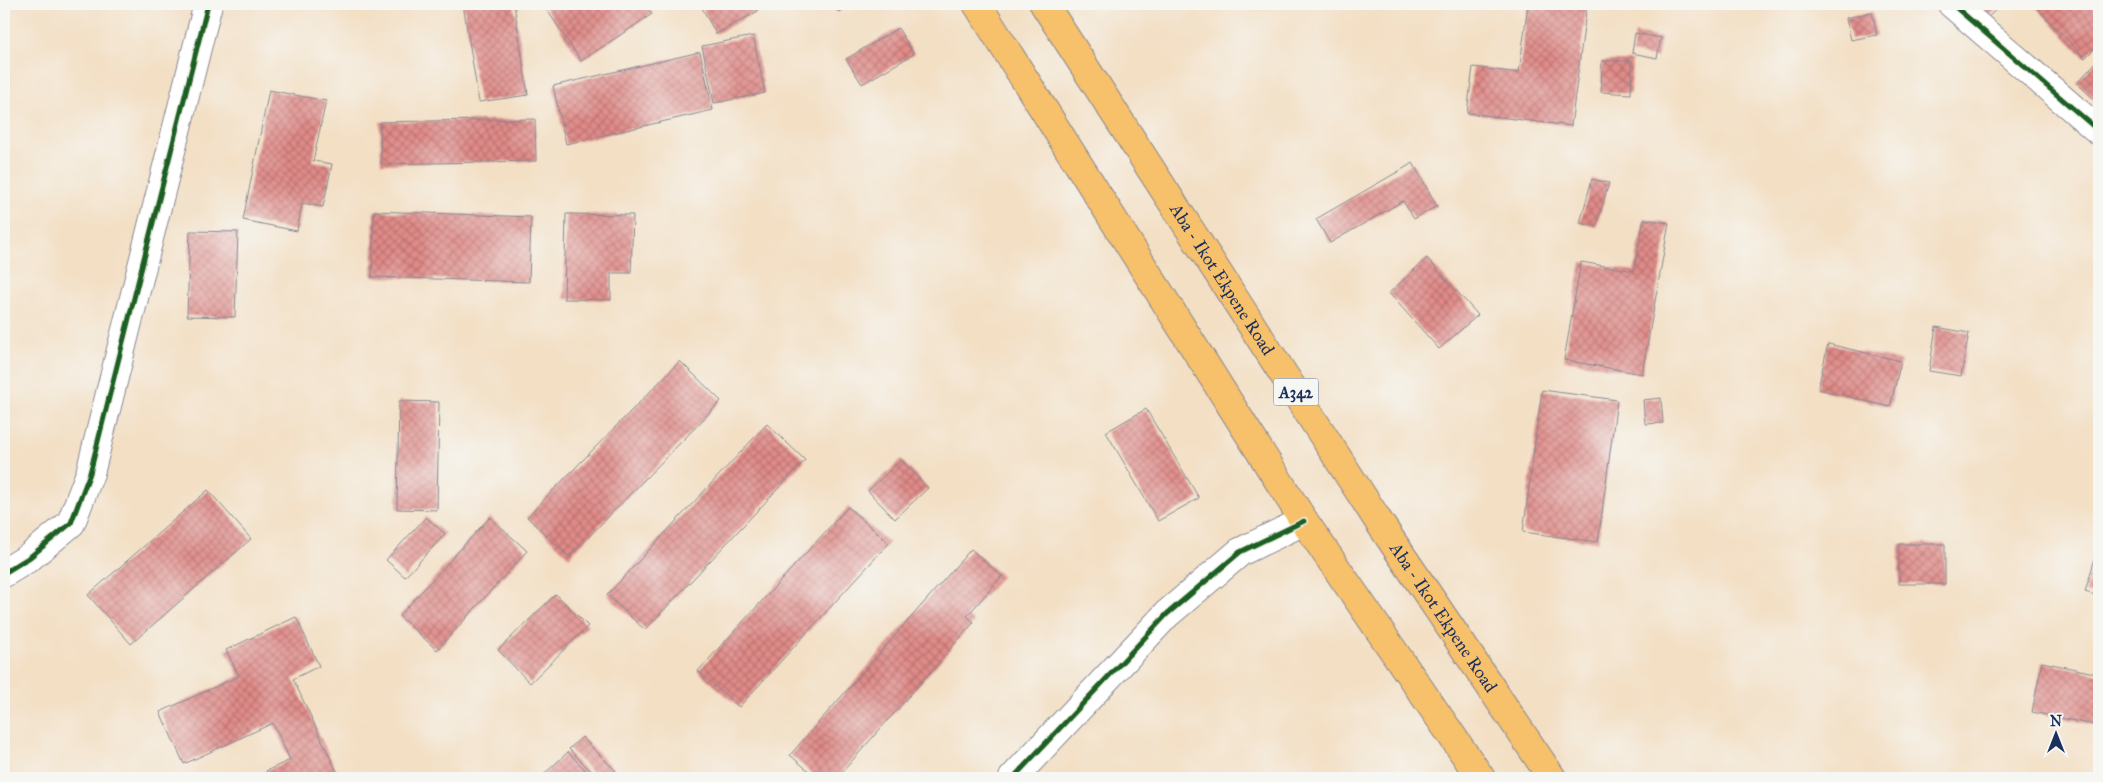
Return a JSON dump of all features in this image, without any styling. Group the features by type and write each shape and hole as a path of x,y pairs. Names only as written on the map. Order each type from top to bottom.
{"highway":[{"path":"977,4 1304,521 1481,778"},
{"name":"Aba - Ikot Ekpene Road","path":"1044,4 1382,525 1552,778"}],"street":[{"path":"4,573 30,557 71,523 90,473 208,4"},
{"path":"1952,4 2099,131"},
{"path":"1013,778 1167,614 1240,552 1304,521"}],"building":[{"path":"463,4 514,4 528,95 479,102"},
{"path":"543,4 645,4 652,14 581,61"},
{"path":"700,4 754,4 758,11 716,34"},
{"path":"834,4 854,4 838,12"},
{"path":"1528,4 1587,4 1571,126 1467,113 1473,67 1519,73"},
{"path":"1970,4 2002,4 1985,20"},
{"path":"2033,4 2099,4 2099,44 2085,58"},
{"path":"1872,12 1877,35 1851,40 1846,18"},
{"path":"898,28 914,54 862,84 846,59"},
{"path":"1635,33 1661,38 1657,58 1632,53"},
{"path":"753,36 765,93 714,103 702,46"},
{"path":"700,52 713,110 566,144 553,86"},
{"path":"2099,59 2099,104 2077,83"},
{"path":"1602,61 1632,61 1631,94 1601,92"},
{"path":"269,90 326,101 313,161 332,164 323,207 302,203 297,231 243,220"},
{"path":"535,119 536,161 381,164 380,122"},
{"path":"1413,163 1437,206 1414,219 1403,201 1330,243 1316,219"},
{"path":"1592,179 1609,183 1596,227 1580,223"},
{"path":"374,211 531,217 529,282 372,277"},
{"path":"566,214 633,215 631,273 611,273 611,300 564,299"},
{"path":"1644,219 1669,223 1642,374 1564,360 1581,262 1634,271"},
{"path":"190,231 238,232 235,317 187,316"},
{"path":"1427,258 1478,315 1439,349 1389,293"},
{"path":"1936,327 1969,333 1961,376 1929,371"},
{"path":"1828,344 1901,361 1890,407 1818,389"},
{"path":"680,361 721,401 569,557 527,517"},
{"path":"1542,390 1617,400 1598,542 1523,532"},
{"path":"1661,398 1663,423 1645,424 1643,400"},
{"path":"399,401 439,402 437,510 397,509"},
{"path":"1146,409 1199,498 1158,521 1106,432"},
{"path":"767,424 805,460 645,630 607,595"},
{"path":"901,460 928,488 895,519 868,491"},
{"path":"208,490 251,539 131,644 88,595"},
{"path":"848,507 889,543 739,707 698,671"},
{"path":"426,517 445,534 405,577 386,560"},
{"path":"490,517 527,551 437,650 399,616"},
{"path":"1899,544 1945,544 1945,584 1899,584"},
{"path":"2099,545 2099,596 2085,592"},
{"path":"971,549 1002,576 967,616 974,622 837,778 817,778 790,755"},
{"path":"556,594 588,626 530,683 498,650"},
{"path":"296,617 319,666 293,679 340,778 269,778 266,771 290,760 273,723 184,764 160,712 239,676 226,650"},
{"path":"2042,662 2099,674 2099,726 2032,712"},
{"path":"582,737 623,778 598,778 569,749"},
{"path":"568,752 593,778 540,778"}],"cycle path":[{"path":"4,573 30,557 71,523 90,473 208,4"},
{"path":"1952,4 2099,131"},
{"path":"1013,778 1167,614 1240,552 1304,521"}]}
